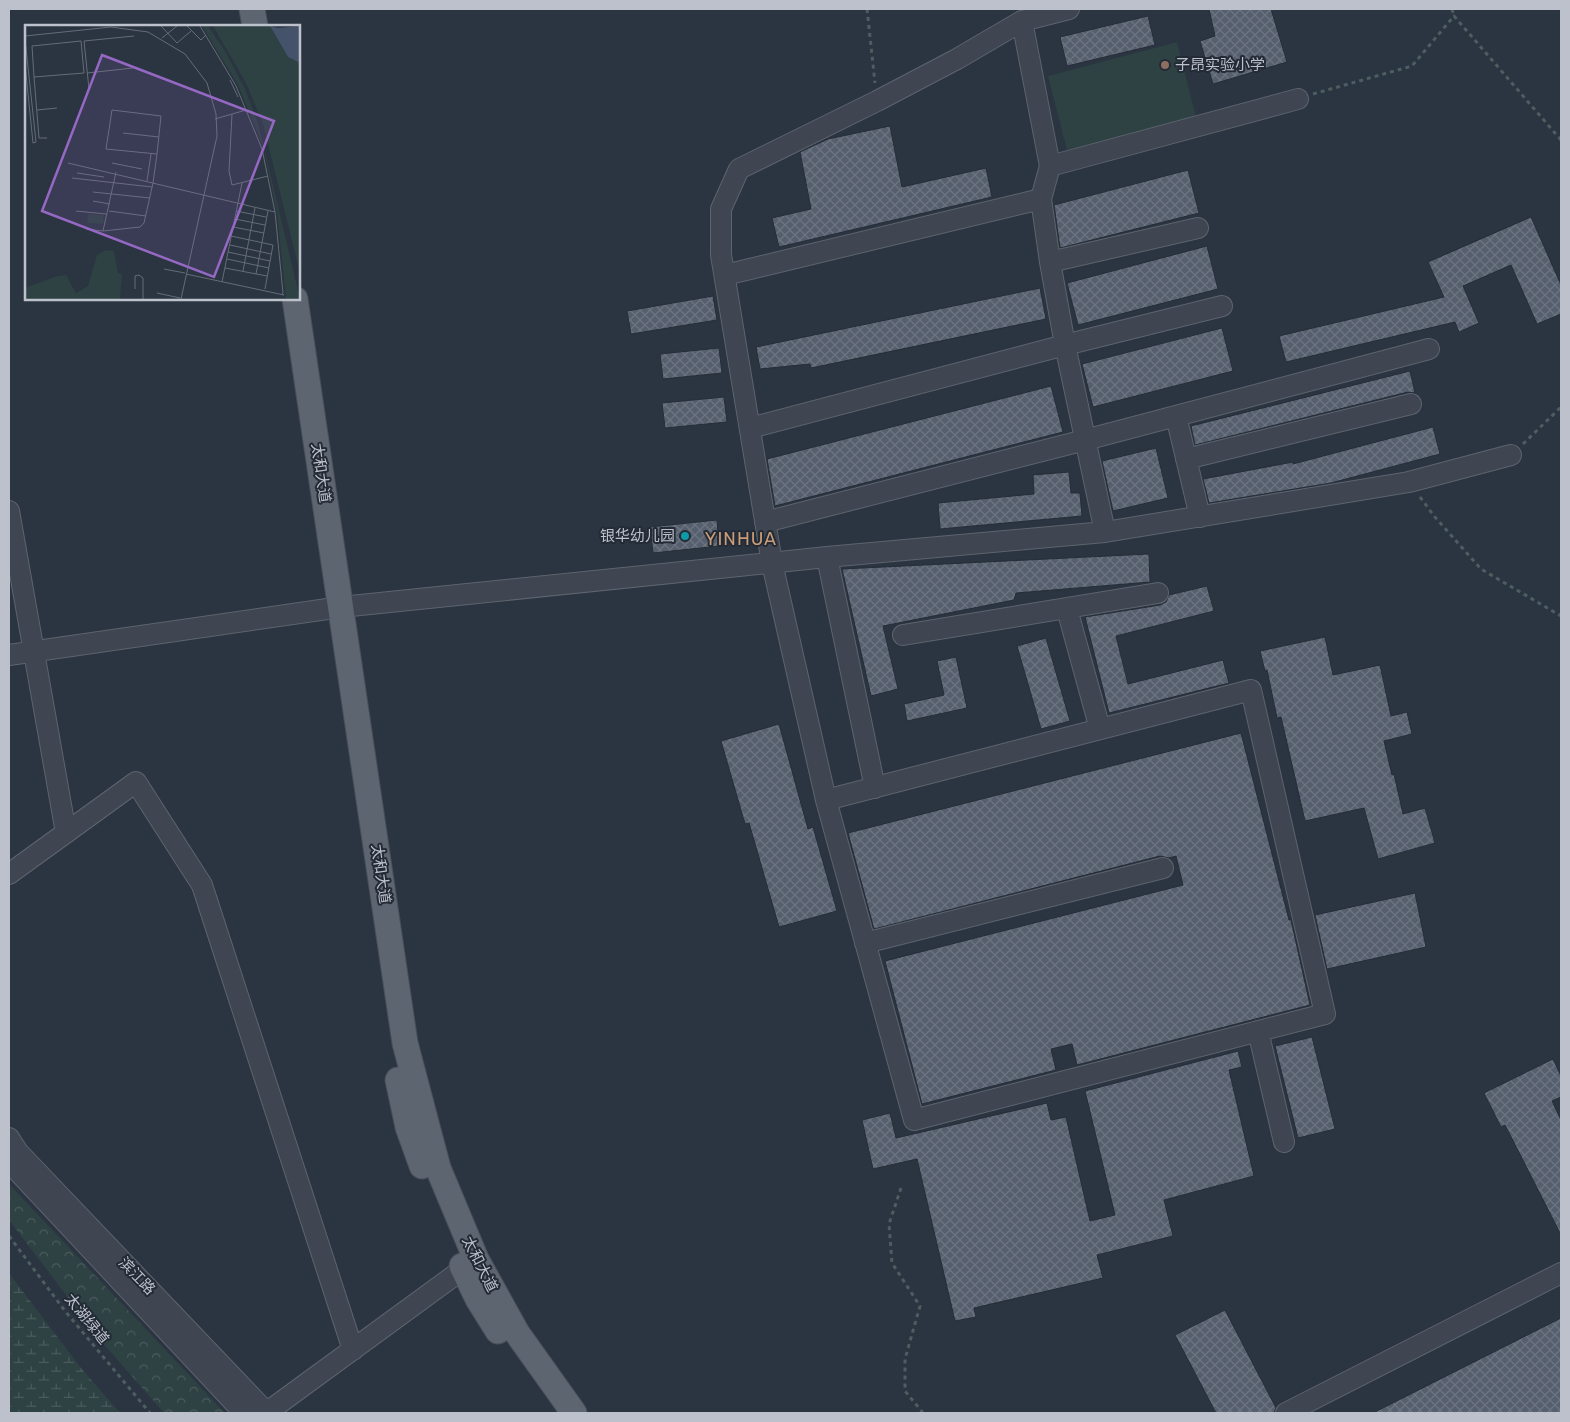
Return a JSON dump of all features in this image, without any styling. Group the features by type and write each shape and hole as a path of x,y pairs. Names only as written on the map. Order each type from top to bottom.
{"main road":[{"path":"237,9 240,25"},
{"path":"252,9 255,25"},
{"name":"太和大道","path":"280,300 333,608"},
{"name":"太和大道","path":"295,300 387,1027 408,1127 437,1211 470,1264 574,1413"},
{"name":"太和大道","path":"470,1264 478,1299 530,1381 554,1413"}],"street":[{"path":"826,800 1251,690 1325,1014 914,1120 826,800 772,563 721,255 721,209 739,169 877,101 957,59 1022,21 1070,9"},
{"path":"1022,21 1050,166 1041,199 1050,262 1065,345 1105,532"},
{"path":"1050,166 1298,99"},
{"path":"725,275 1041,199"},
{"path":"1050,262 1198,228"},
{"path":"750,428 1065,345 1222,306"},
{"path":"765,522 1086,440 1429,349"},
{"path":"1186,459 1411,404"},
{"path":"1176,416 1200,517"},
{"path":"9,655 333,608 827,557 1105,532 1409,482 1512,455"},
{"path":"9,518 16,595 33,652 66,833"},
{"path":"827,557 875,788"},
{"path":"903,635 1158,593"},
{"path":"1067,609 1100,729"},
{"path":"9,874 136,782 202,885 353,1350"},
{"path":"865,943 1163,868"},
{"path":"1258,1031 1284,1142"},
{"name":"滨江路","path":"9,1138 18,1152 267,1413"},
{"path":"9,1162 244,1413"},
{"path":"267,1413 470,1264"},
{"path":"1286,1413 1561,1273"}],"path":[{"path":"866,9 877,101"},
{"path":"1452,9 1454,16 1561,140"},
{"path":"1298,99 1412,66 1454,16"},
{"path":"1512,455 1561,407"},
{"path":"1409,482 1434,516 1481,569 1561,616"},
{"path":"901,1188 889,1224 892,1263 920,1306 905,1359 905,1391 923,1413"},
{"name":"太湖绿道","path":"9,1236 66,1311 150,1413"}],"green space":[{"path":"1177,42 1196,117 1067,150 1048,76"},
{"path":"9,1184 225,1413 164,1413 101,1341 9,1220"},
{"path":"9,1273 81,1368 120,1413 9,1413"}],"building":[{"path":"1209,9 1271,9 1287,62 1213,84 1200,41 1215,36"},
{"path":"1148,16 1155,45 1067,66 1060,37"},
{"path":"890,126 902,187 986,168 992,197 779,247 772,218 811,209 800,152 828,139"},
{"path":"1188,170 1199,213 1060,248 1054,205"},
{"path":"1531,217 1561,285 1561,314 1537,324 1511,265 1463,286 1479,323 1459,332 1455,322 1286,362 1279,336 1444,297 1428,262"},
{"path":"1207,246 1218,289 1078,325 1067,283"},
{"path":"1040,288 1046,319 811,368 810,364 760,369 756,347"},
{"path":"713,296 717,320 631,334 627,311"},
{"path":"1222,328 1233,371 1093,407 1082,364"},
{"path":"719,348 722,373 663,379 660,354"},
{"path":"1410,371 1415,393 1408,392 1195,445 1191,426"},
{"path":"1051,386 1063,432 775,506 767,459"},
{"path":"724,397 727,422 665,428 662,403"},
{"path":"1433,427 1440,454 1331,483 1209,503 1203,479 1293,462 1293,464"},
{"path":"1156,448 1168,498 1113,511 1102,461"},
{"path":"1069,472 1071,493 1080,493 1082,516 940,529 938,503 1034,494 1033,475"},
{"name":"银华幼儿园","path":"717,520 719,546 653,553 650,527"},
{"path":"1149,554 1150,582 1016,593 1014,600 883,626 898,689 871,696 842,569"},
{"path":"1207,586 1214,611 1116,636 1128,684 1223,660 1229,683 1109,713 1085,617 1160,605 1166,602 1169,595"},
{"path":"1325,637 1333,675 1380,665 1391,716 1407,712 1412,734 1384,741 1403,814 1425,808 1435,843 1378,859 1364,808 1305,821 1281,717 1277,718 1267,670 1265,671 1260,651"},
{"path":"1046,638 1070,721 1041,729 1017,646"},
{"path":"956,657 967,708 907,721 904,704 944,695 937,661"},
{"path":"779,724 808,829 813,827 837,911 779,927 749,823 745,824 721,741"},
{"path":"1241,733 1289,920 1291,920 1310,1005 1077,1065 1072,1044 1051,1049 1056,1070 922,1104 885,961 1183,885 1176,856 1169,858 1160,856 874,929 848,833"},
{"path":"1415,893 1426,947 1327,969 1315,915"},
{"path":"1312,1037 1335,1129 1298,1138 1275,1046"},
{"path":"1238,1051 1242,1067 1229,1070 1254,1176 1164,1200 1173,1236 1097,1255 1103,1278 974,1308 976,1317 955,1321 917,1159 873,1169 862,1120 890,1113 896,1138 1047,1103 1051,1120 1066,1117 1090,1221 1115,1215 1085,1091"},
{"path":"1553,1059 1561,1076 1561,1097 1552,1101 1561,1120 1561,1235 1505,1125 1501,1127 1484,1093"},
{"path":"1225,1310 1276,1408 1274,1413 1216,1413 1175,1335"},
{"path":"1561,1318 1561,1413 1373,1413"}],"place":[{"name":"子昂实验小学","path":"1165,65"},
{"name":"银华幼儿园","path":"685,536"}],"district":[{"name":"YINHUA","path":"741,539"}]}
